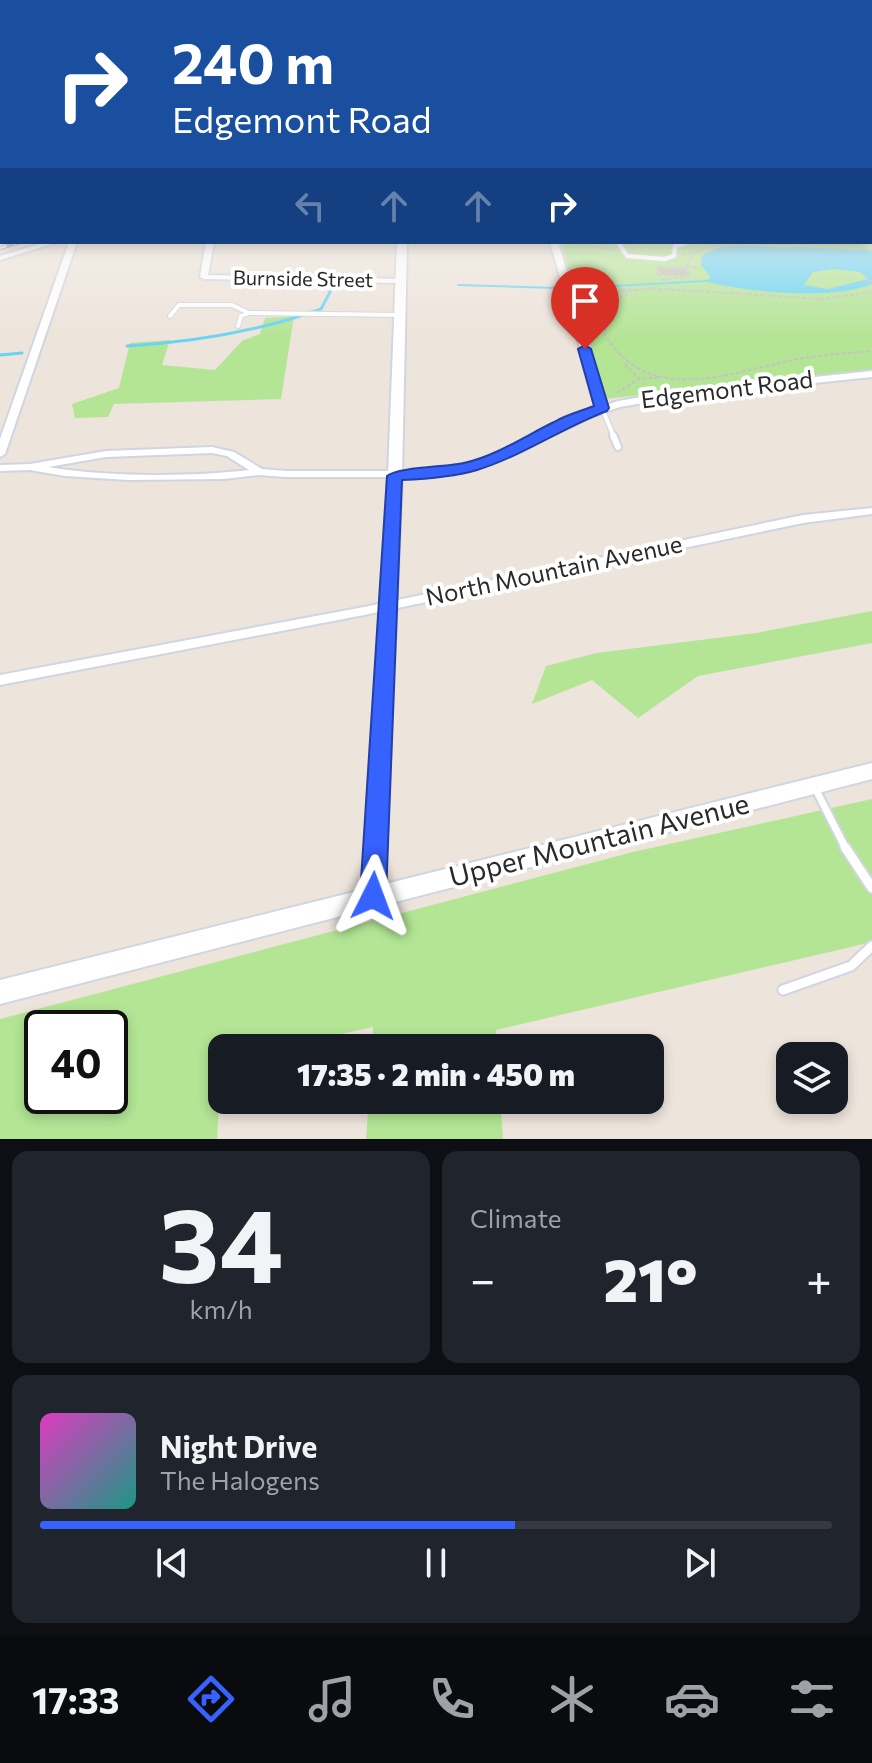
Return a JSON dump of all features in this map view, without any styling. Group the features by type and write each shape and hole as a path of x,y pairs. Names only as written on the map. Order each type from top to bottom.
{"street":[{"path":"0,258 47,244"},
{"path":"0,454 72,244"},
{"name":"Burnside Street","path":"210,244 204,277 402,281"},
{"path":"373,896 395,476 402,244"},
{"path":"555,244 602,408"},
{"name":"Edgemont Road","path":"30,467 65,473 128,477 224,476 259,472 395,476 431,474 471,467 503,454 554,426 602,408 657,397 872,374"},
{"name":"Edgemont Road","path":"0,468 30,467 106,454 212,450 237,457 259,472"},
{"name":"North Mountain Avenue","path":"0,680 388,606 803,519 872,511"},
{"name":"Upper Mountain Avenue","path":"0,992 872,771"}],"lane":[{"path":"619,244 627,256 664,259 674,256 675,246 682,244"},
{"path":"170,316 179,305 232,305 249,313"},
{"path":"238,326 241,316 249,313 401,315"},
{"path":"602,408 618,447"},
{"path":"814,786 853,862 869,879 872,888"},
{"path":"783,990 851,966 872,946"}],"path":[{"path":"584,244 599,246 617,255"},
{"path":"678,259 682,254 727,244"},
{"path":"663,280 690,276 687,268 696,252"},
{"path":"659,262 665,268"},
{"path":"669,287 656,267 700,269"},
{"path":"865,279 872,281"},
{"path":"569,296 669,287 822,299 872,292"},
{"path":"621,289 628,293"},
{"path":"638,290 617,301 604,334 639,379"},
{"path":"611,398 639,379 696,379 795,360 872,351"},
{"path":"623,361 647,373 665,377"}],"green space":[{"path":"562,244 872,244 872,370 604,399"},
{"path":"294,316 281,399 114,404 108,417 75,418 72,404 119,388 130,343 170,340 162,365 215,370 242,341 260,334 265,318"},
{"path":"872,611 872,643 698,676 638,718 592,680 532,704 546,666 597,653 756,633"},
{"path":"872,799 872,942 496,1030 496,1034 373,1034 373,1027 341,1034 208,1034 208,1114 218,1114 217,1139 0,1139 0,1019 24,1013 24,1114 128,1114 128,1010 34,1010 633,852"},
{"path":"368,1114 501,1114 503,1139 366,1139"}],"water":[{"path":"734,246 872,250 872,284 835,292 788,293 703,281 711,278 701,265 702,256 711,251","holes":["834,269 860,272 868,279 828,289 804,285 813,272"]}],"building":[{"path":"659,268 685,269 687,275 661,274"}],"waterway":[{"path":"577,288 706,281"},
{"path":"458,285 557,288"},
{"path":"329,294 333,287 355,286"},
{"path":"127,346 201,339 273,324 321,309 330,292"},
{"path":"0,355 22,353"}],"railway":[{"path":"0,248 13,244"}],"route":[{"path":"373,896 395,476 471,467 602,408 585,349"}]}
